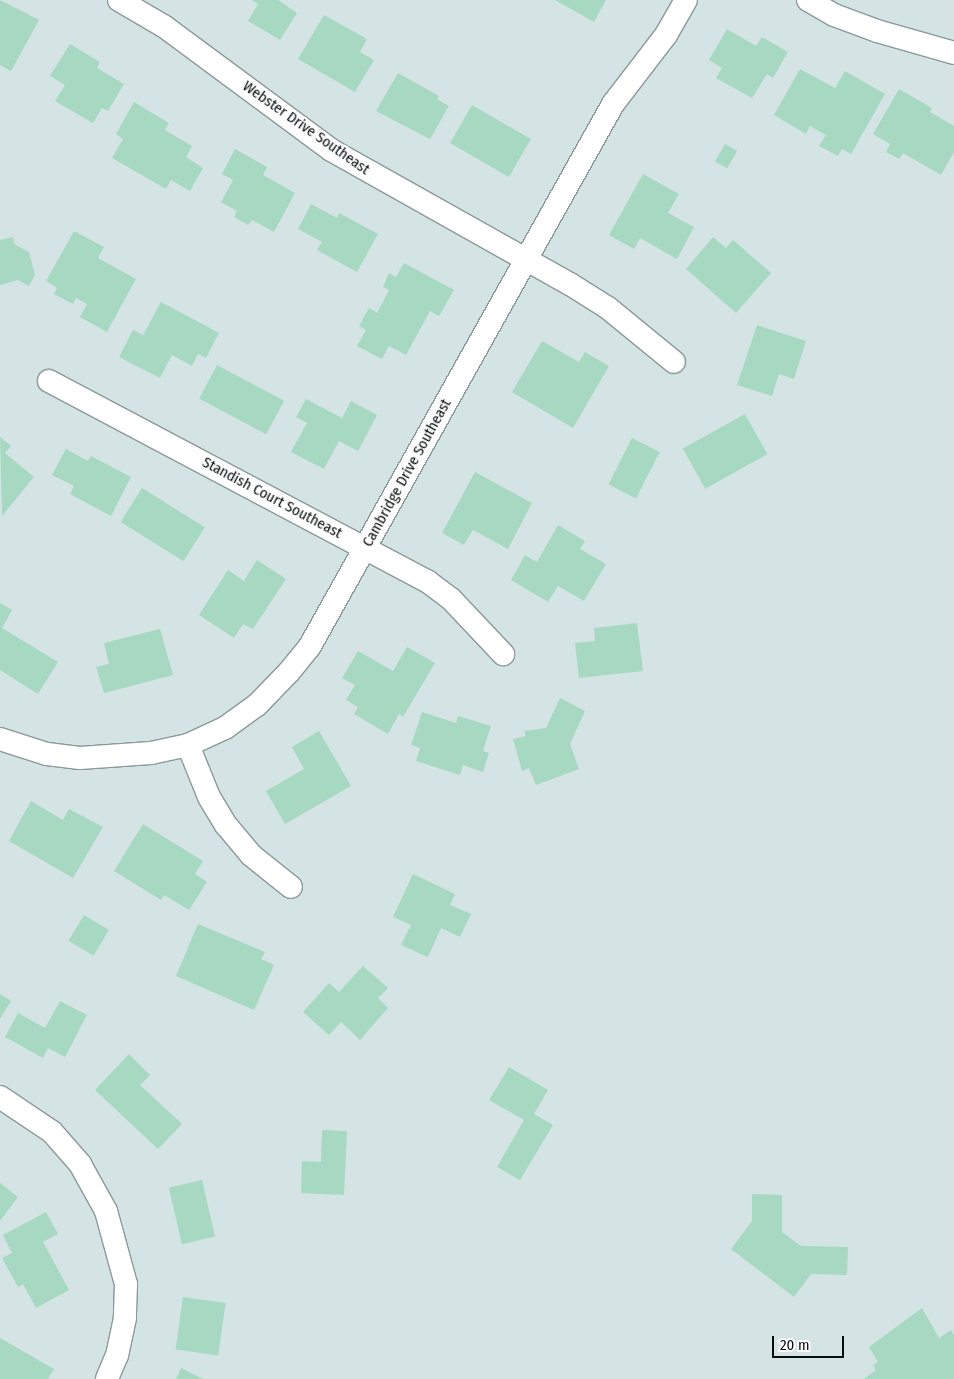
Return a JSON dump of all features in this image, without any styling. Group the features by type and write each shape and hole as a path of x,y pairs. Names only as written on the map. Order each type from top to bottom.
{"street":[{"name":"Webster Drive Southeast","path":"119,0 165,27 332,150 526,261 570,284 608,308 674,362"},
{"name":"Cambridge Drive Southeast","path":"0,739 47,754 80,758 151,753 188,745 225,728 257,705 289,672 310,646 614,104 666,35 686,0"},
{"path":"808,0 834,15 876,31 954,53"},
{"name":"Standish Court Southeast","path":"49,380 426,581 451,599 503,654"},
{"path":"188,745 209,797 226,826 251,855 291,887"},
{"path":"0,1097 52,1132 80,1164 106,1211 126,1284 125,1318 117,1356 107,1379"}],"building":[{"path":"0,0 39,20 11,71 0,65"},
{"path":"252,0 278,0 297,13 280,40 248,21 258,4"},
{"path":"555,0 606,0 594,22"},
{"path":"324,15 367,39 360,52 374,60 355,92 298,59"},
{"path":"727,29 756,46 762,37 788,52 773,78 767,74 752,98 716,78 722,68 709,60"},
{"path":"70,44 100,62 97,68 124,84 108,111 102,108 93,123 55,101 65,85 50,76"},
{"path":"800,69 835,88 845,71 885,94 851,154 842,149 838,156 819,146 826,135 810,126 806,134 774,115"},
{"path":"398,73 439,96 437,99 449,106 430,139 376,111"},
{"path":"899,89 932,108 930,112 954,126 954,152 941,175 903,153 899,159 886,152 890,144 873,134"},
{"path":"134,102 169,123 165,130 192,146 186,157 203,168 190,191 171,180 166,189 112,158 123,139 116,134"},
{"path":"472,105 531,139 509,177 450,143"},
{"path":"725,144 737,151 727,168 715,161"},
{"path":"235,149 267,167 263,175 295,193 274,232 252,220 248,225 234,217 237,211 221,202 233,180 222,174"},
{"path":"643,174 679,194 668,213 694,227 677,259 640,238 634,249 609,235"},
{"path":"311,204 337,218 339,213 378,234 357,272 317,250 322,242 298,229"},
{"path":"74,231 104,247 98,258 136,279 107,332 80,317 87,304 76,298 73,304 54,294 57,288 46,281"},
{"path":"13,237 14,244 29,252 35,275 29,286 18,280 0,285 0,240"},
{"path":"713,237 726,248 733,240 771,273 736,313 686,269"},
{"path":"404,263 454,290 439,316 430,311 406,355 389,346 382,359 357,346 366,330 359,326 369,308 377,313 389,290 383,287 389,273 396,277"},
{"path":"161,302 219,333 206,358 198,354 192,366 172,355 160,378 119,357 133,330 143,335"},
{"path":"757,325 806,341 794,379 779,374 772,396 737,385"},
{"path":"542,341 579,362 585,352 609,366 573,428 512,392"},
{"path":"217,365 284,401 266,434 199,399"},
{"path":"306,399 342,418 351,401 377,415 358,451 339,441 324,469 291,452 307,423 296,417"},
{"path":"745,414 767,454 705,489 683,448"},
{"path":"0,437 11,446 5,453 34,477 2,516"},
{"path":"632,438 660,452 636,498 608,484"},
{"path":"66,449 88,461 91,456 131,477 111,516 70,494 74,486 52,475"},
{"path":"475,472 532,503 508,549 473,530 464,545 442,533"},
{"path":"142,488 205,527 184,561 121,522"},
{"path":"558,525 585,541 580,549 606,564 584,601 558,586 548,602 511,580 525,555 537,562"},
{"path":"257,560 286,579 253,629 243,624 234,638 199,615 228,570 244,581"},
{"path":"0,603 12,610 2,628 58,662 38,694 0,670"},
{"path":"637,623 643,671 579,678 575,643 595,641 594,628"},
{"path":"160,629 173,675 104,693 96,667 109,664 104,643"},
{"path":"407,647 435,663 403,717 399,714 388,734 354,714 358,707 346,700 355,685 342,678 358,651 393,671"},
{"path":"560,698 585,711 570,744 579,769 536,785 529,768 522,771 513,739 526,736 524,731 546,728"},
{"path":"422,712 456,723 458,716 491,726 483,751 489,753 483,772 463,765 460,775 416,761 420,748 411,745"},
{"path":"319,731 351,786 285,824 266,791 304,769 292,747"},
{"path":"31,801 63,820 69,809 103,827 73,878 9,841"},
{"path":"143,824 203,861 195,874 207,882 189,910 164,895 161,900 114,871"},
{"path":"413,874 455,894 450,905 471,914 460,937 441,928 428,957 401,945 411,925 393,917"},
{"path":"84,915 109,930 93,956 69,941"},
{"path":"198,924 265,952 261,959 274,965 254,1010 176,976"},
{"path":"363,966 388,988 378,998 388,1008 360,1040 341,1022 329,1035 303,1012 329,983 339,992"},
{"path":"0,994 11,1001 0,1019"},
{"path":"60,1001 87,1015 65,1057 48,1048 43,1058 5,1037 18,1013 45,1028"},
{"path":"129,1054 150,1075 140,1085 182,1124 158,1149 95,1090"},
{"path":"509,1067 548,1090 534,1114 553,1125 520,1180 497,1167 524,1120 489,1100"},
{"path":"322,1130 347,1131 344,1195 301,1193 302,1161 321,1162"},
{"path":"202,1180 215,1237 182,1244 169,1188"},
{"path":"0,1183 18,1197 0,1221"},
{"path":"752,1194 782,1195 782,1232 801,1246 848,1247 847,1275 811,1274 794,1297 731,1249 752,1221"},
{"path":"46,1212 58,1234 43,1242 69,1290 36,1308 23,1284 18,1287 2,1258 12,1253 3,1235"},
{"path":"183,1297 226,1303 218,1355 176,1349"},
{"path":"922,1308 939,1338 951,1330 954,1335 954,1379 864,1379 876,1370 873,1365 878,1362 869,1347"},
{"path":"0,1338 54,1369 48,1379 0,1379"},
{"path":"181,1368 203,1379 176,1379"}]}
